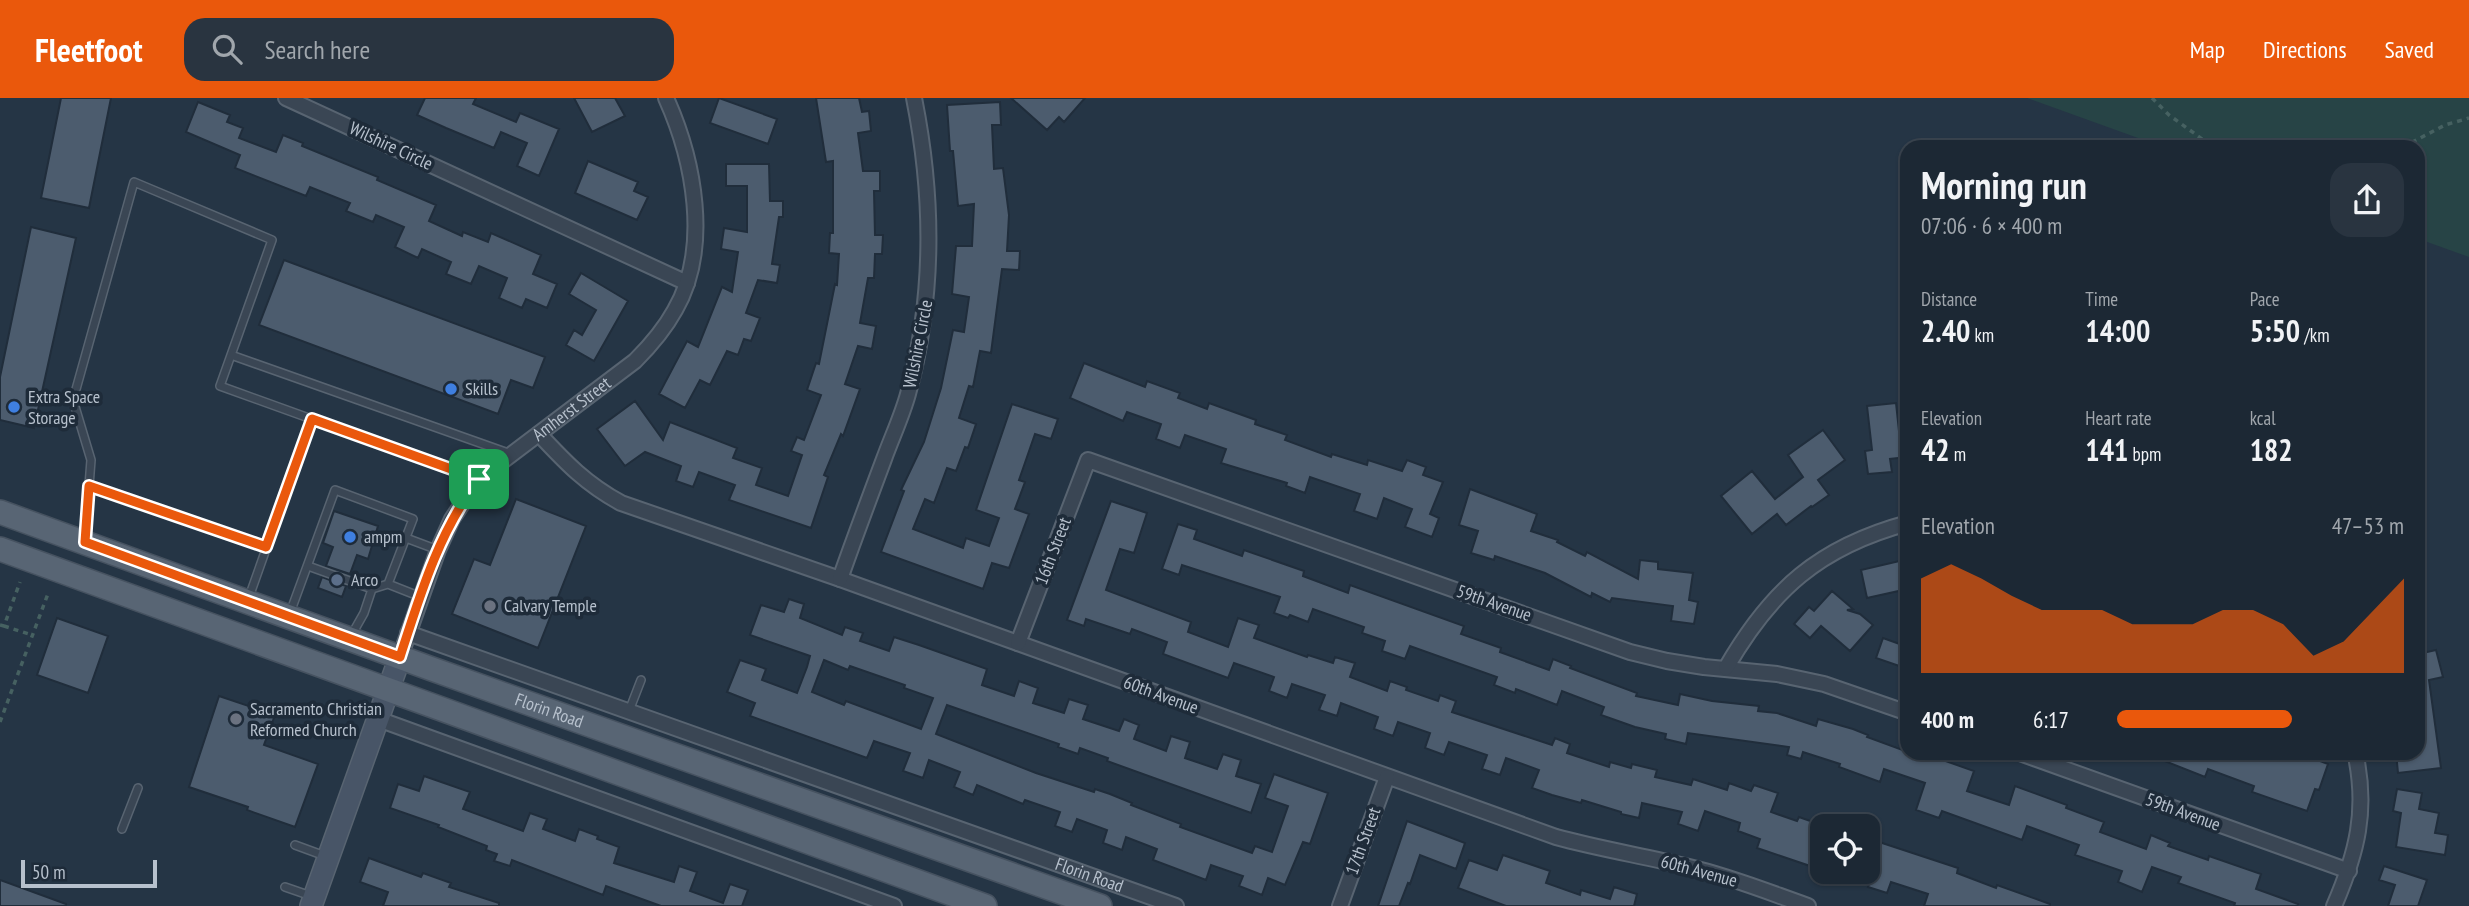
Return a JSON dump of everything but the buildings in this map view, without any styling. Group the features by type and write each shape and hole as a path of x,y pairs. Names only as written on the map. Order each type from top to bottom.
{"main road":[{"name":"Florin Road","path":"0,512 1100,906"},
{"name":"Florin Road","path":"0,549 985,906"}],"street":[{"name":"Wilshire Circle","path":"286,98 687,283"},
{"name":"Amherst Street","path":"313,902 438,550 452,519 479,479 643,353 657,339 676,309 687,283 695,230 692,189 683,147 666,98"},
{"name":"Wilshire Circle","path":"839,579 908,396 920,347 927,297 930,219 923,145 914,98"},
{"name":"60th Avenue","path":"539,435 575,472 597,490 621,503 1556,837 1737,880 1808,906"},
{"name":"16th Street","path":"1018,643 1088,460"},
{"name":"59th Avenue","path":"1088,460 1630,652 1667,661 1777,674 1824,684 1900,710"},
{"path":"1726,668 1759,615 1791,582 1851,542 1900,525"},
{"name":"Florin Road","path":"408,633 1176,906"},
{"path":"378,719 894,906"},
{"name":"59th Avenue","path":"2039,760 2349,871"},
{"path":"2334,906 2349,871 2360,821 2361,796 2356,760"},
{"name":"17th Street","path":"1340,906 1387,777"}],"lane":[{"path":"85,542 91,460 72,400 134,182 272,240 220,386 479,479"},
{"path":"231,355 513,454"},
{"path":"247,602 312,419"},
{"path":"89,486 266,547"},
{"path":"289,617 335,490 413,519 388,584"},
{"path":"406,538 438,550"},
{"path":"308,566 372,589 388,584 421,597"},
{"path":"349,639 364,613 372,589"},
{"path":"629,711 641,680"},
{"path":"122,830 138,788"},
{"path":"295,845 329,857"},
{"path":"285,887 313,902"}],"path":[{"path":"2152,98 2169,115 2203,140"},
{"path":"2416,140 2445,125 2469,118"},
{"path":"20,582 2,625 32,636"},
{"path":"0,722 49,591"}],"green space":[{"path":"2027,98 2469,98 2469,257 2425,241 2425,140 2144,140"}],"place":[{"name":"Skills","path":"451,389"},
{"name":"Extra Space Storage","path":"14,407"},
{"name":"ampm","path":"350,537"},
{"name":"Arco","path":"337,580"},
{"name":"Calvary Temple","path":"490,606"},
{"name":"Sacramento Christian Reformed Church","path":"236,719"}],"route":[{"path":"312,419 479,479 452,519 438,550 400,657 85,542 89,486 266,547 312,419"}]}
